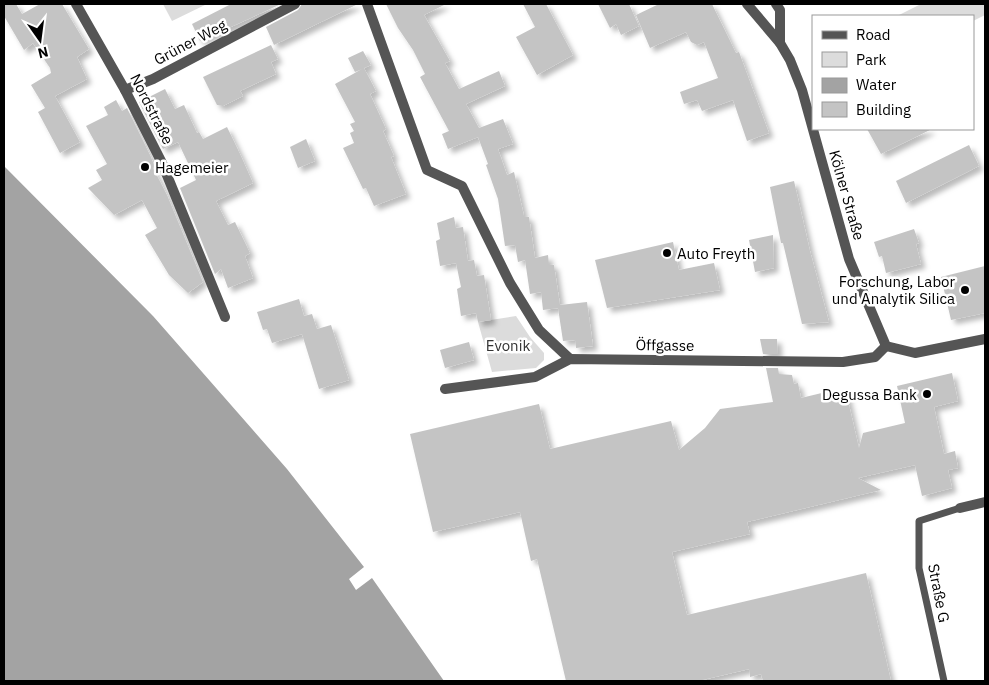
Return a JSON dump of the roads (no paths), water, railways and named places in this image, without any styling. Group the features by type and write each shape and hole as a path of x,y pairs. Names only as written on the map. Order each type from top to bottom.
{"street":[{"name":"Nordstraße","path":"76,4 125,90 162,163 225,316"},
{"name":"Grüner Weg","path":"125,90 153,79 296,4"},
{"path":"367,4 427,170 462,186 510,283 539,330 570,359"},
{"name":"Kölner Straße","path":"747,4 780,43 802,90 812,126"},
{"path":"776,4 780,10 780,43"},
{"name":"Kölner Straße","path":"813,130 849,259 886,346"},
{"path":"886,346 915,353 985,339"},
{"name":"Öffgasse","path":"445,389 535,377 570,359 843,362 875,357 886,346"},
{"path":"960,508 985,502"}],"lane":[{"name":"Straße G","path":"944,681 919,568 919,521 960,508"}],"water":[{"path":"4,166 153,316 287,469 364,567 349,579 356,590 372,578 444,681 4,681"}],"place":[{"name":"Hagemeier","path":"145,167"},
{"name":"Auto Freyth","path":"667,253"},
{"name":"Forschung, Labor und Analytik Silica","path":"965,290"},
{"name":"Degussa Bank","path":"927,394"}],"park label":[{"name":"Evonik","path":"508,345"}]}
